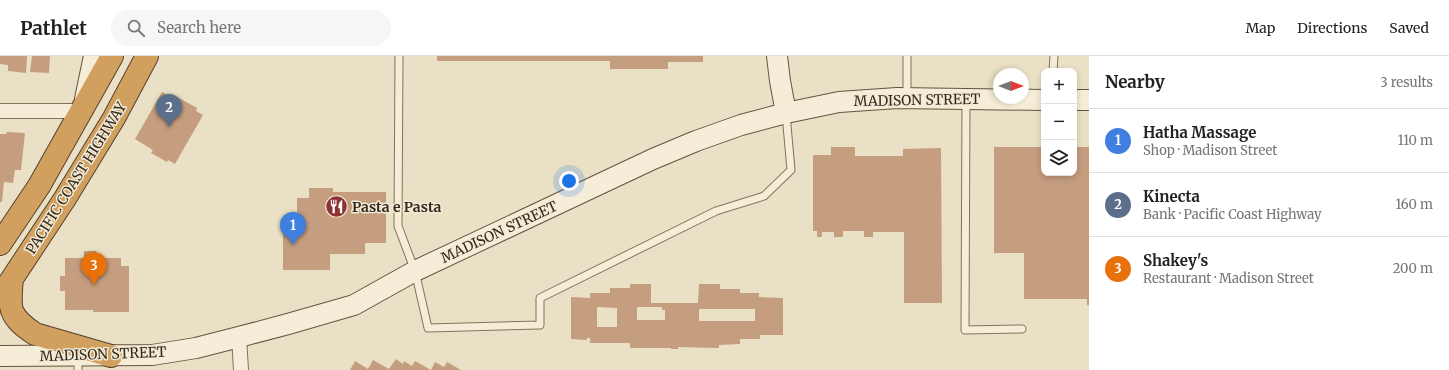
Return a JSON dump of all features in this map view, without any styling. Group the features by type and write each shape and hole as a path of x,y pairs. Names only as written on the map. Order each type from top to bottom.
{"highway":[{"name":"PACIFIC COAST HIGHWAY","path":"2,237 38,186 113,56"},
{"path":"64,200 53,196 54,188 79,145 113,56"},
{"name":"PACIFIC COAST HIGHWAY","path":"0,297 64,200 114,118 143,59"},
{"path":"12,279 10,297 12,309 18,322 35,334 111,356"}],"main road":[{"path":"82,111 94,56"},
{"path":"777,56 786,113"},
{"name":"MADISON STREET","path":"0,356 78,363 111,356 152,355 196,348 354,305 415,271 653,158 741,125 786,113 839,102 906,98 1041,100"},
{"path":"1077,100 1089,100"}],"street":[{"path":"0,111 82,111"},
{"path":"239,337 241,370"}],"lane":[{"path":"399,56 398,226 415,271 428,328 540,325 540,298 716,211 764,196 791,170 786,113"},
{"path":"906,98 907,56"},
{"path":"1052,68 1054,56"},
{"path":"966,99 965,330 1022,329"}],"building":[{"path":"0,56 27,56 26,73 8,71 8,65 0,64"},
{"path":"32,56 50,56 49,73 30,72"},
{"path":"437,56 703,56 703,62 668,62 668,69 610,69 610,61 437,61"},
{"path":"162,92 178,101 179,98 197,108 196,111 203,115 175,164 168,160 167,162 151,153 153,150 135,139"},
{"path":"7,132 25,133 21,170 15,170 13,183 4,182 2,202 0,202 0,134 6,134"},
{"path":"831,147 855,147 855,156 903,156 903,149 941,148 942,303 904,303 904,232 873,232 873,237 864,237 864,231 843,231 843,237 834,237 834,232 822,232 822,237 817,237 817,231 813,231 813,155 831,155"},
{"path":"994,147 1041,147 1041,176 1077,176 1077,147 1089,147 1089,305 1087,305 1087,299 1024,299 1024,253 994,253"},
{"path":"309,188 333,188 333,192 386,192 386,243 365,243 365,254 330,254 330,270 283,270 283,225 297,225 297,198 309,198"},
{"path":"84,251 96,251 96,258 121,258 121,266 129,266 129,312 65,310 65,291 60,291 60,276 65,276 65,258 84,258"},
{"path":"630,284 651,284 651,303 698,303 699,284 720,284 720,289 740,289 740,293 759,293 759,297 783,298 783,335 760,335 760,339 740,339 740,344 719,345 719,348 678,347 678,349 630,348 630,343 590,343 590,338 587,338 587,340 571,339 571,297 590,298 590,293 610,293 610,288 630,288","holes":["597,307 617,308 617,327 597,327","637,307 662,307 662,310 665,310 665,320 637,320","699,309 755,309 755,321 699,321"]},
{"path":"396,359 403,364 404,361 412,366 415,361 431,370 350,370 355,361 368,369 373,360 389,369"},
{"path":"435,362 444,367 447,362 461,370 431,370"}],"place":[{"name":"Kinecta","path":"169,127"},
{"name":"Pasta e Pasta","path":"337,207"},
{"name":"Hatha Massage","path":"293,245"},
{"name":"Shakey's","path":"94,285"}]}
